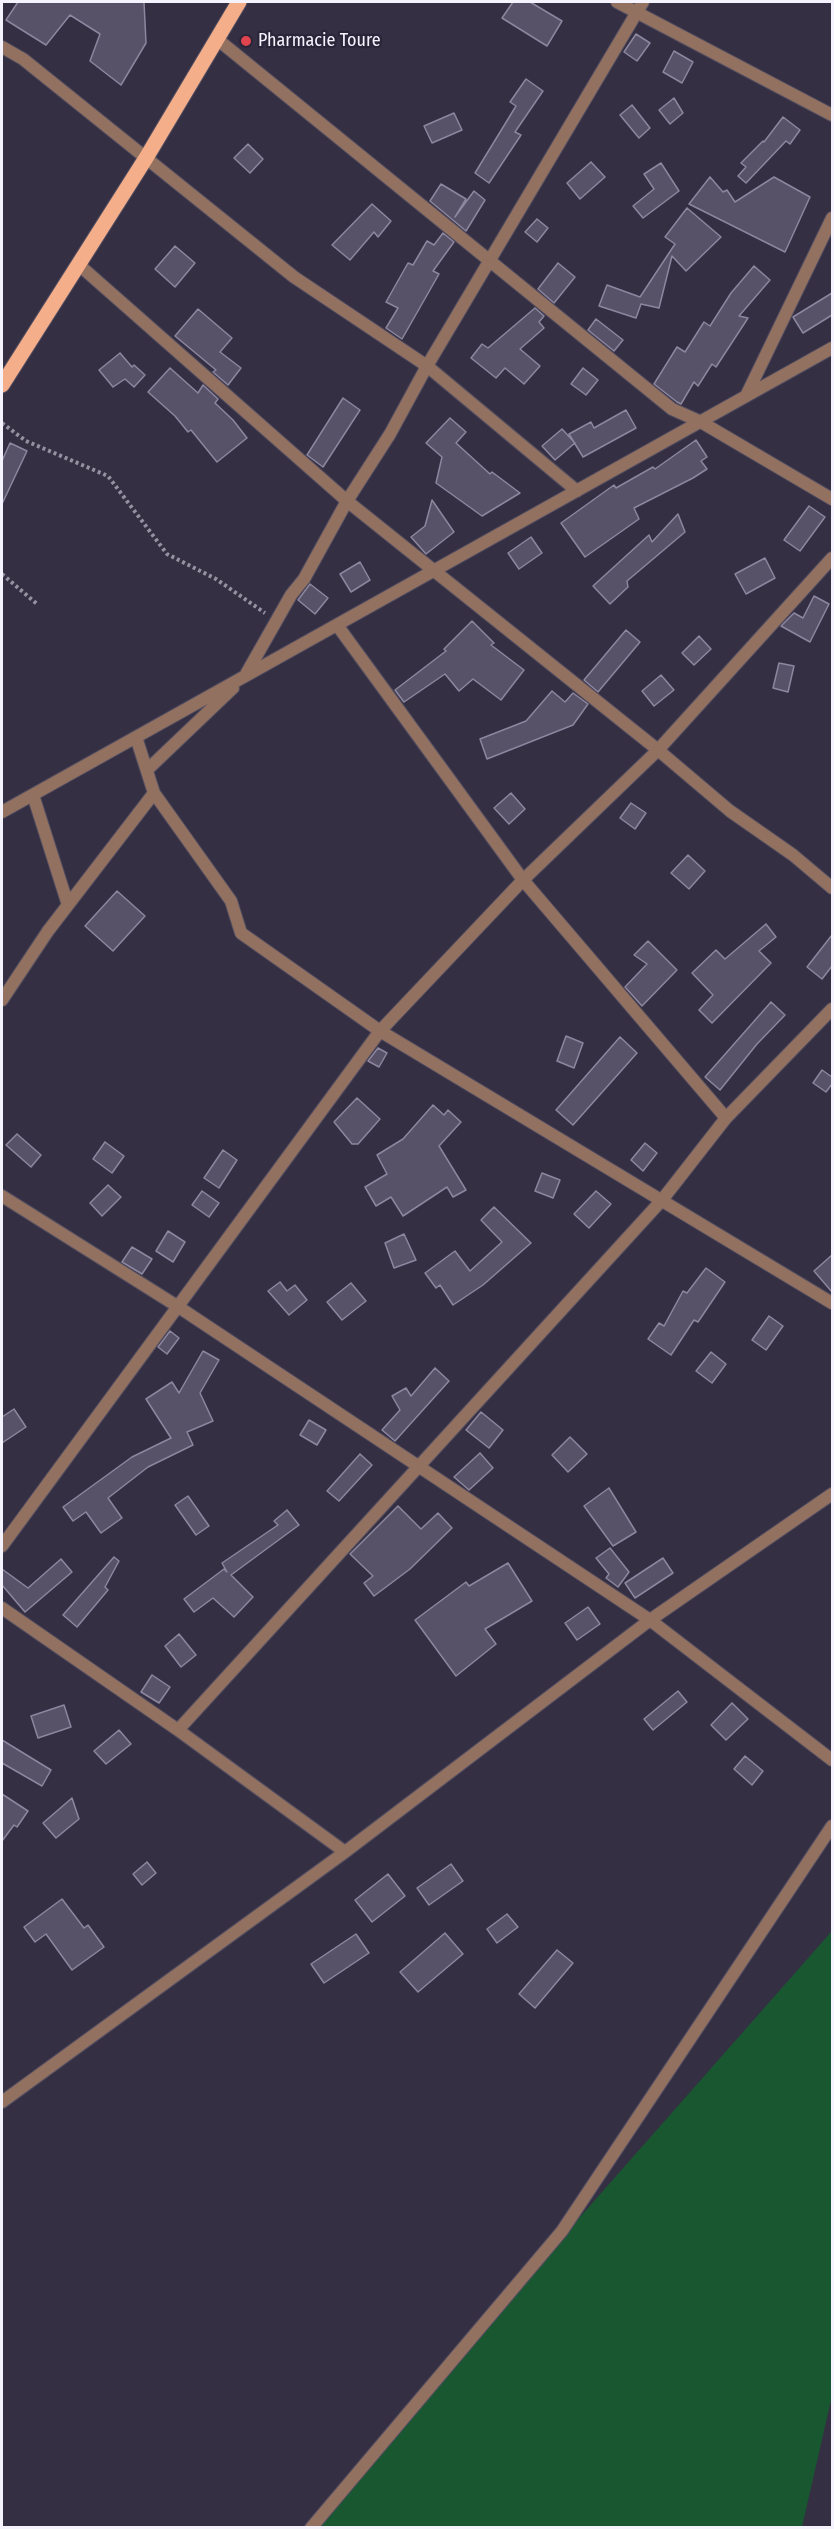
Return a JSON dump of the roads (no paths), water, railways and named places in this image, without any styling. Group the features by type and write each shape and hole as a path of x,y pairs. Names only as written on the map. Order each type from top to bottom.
{"main road":[{"path":"2,385 146,158 239,2"}],"street":[{"path":"617,2 640,7 832,115"},
{"path":"147,770 245,676 291,595 304,579 347,501 390,434 427,366 640,7"},
{"path":"217,39 488,262 672,409 701,422 832,499"},
{"path":"2,47 23,59 294,277 427,366 577,491"},
{"path":"746,396 832,218"},
{"path":"78,264 347,501 658,750 730,811 793,855 832,888"},
{"path":"4,807 33,795 832,348"},
{"path":"2,1546 380,1031 523,880 658,750 832,558"},
{"path":"337,625 523,880 726,1118"},
{"path":"136,737 154,793 231,901 241,933 380,1031 832,1303"},
{"path":"2,1000 68,905 154,793"},
{"path":"33,795 68,905"},
{"path":"178,1730 662,1200 726,1118 832,1009"},
{"path":"2,1196 177,1306 650,1620 832,1760"},
{"path":"2,2102 345,1852 650,1620 832,1494"},
{"path":"2,1608 178,1730 345,1852"},
{"path":"311,2528 562,2231 832,1826"}],"place":[{"name":"Pharmacie Toure","path":"246,41"}]}
